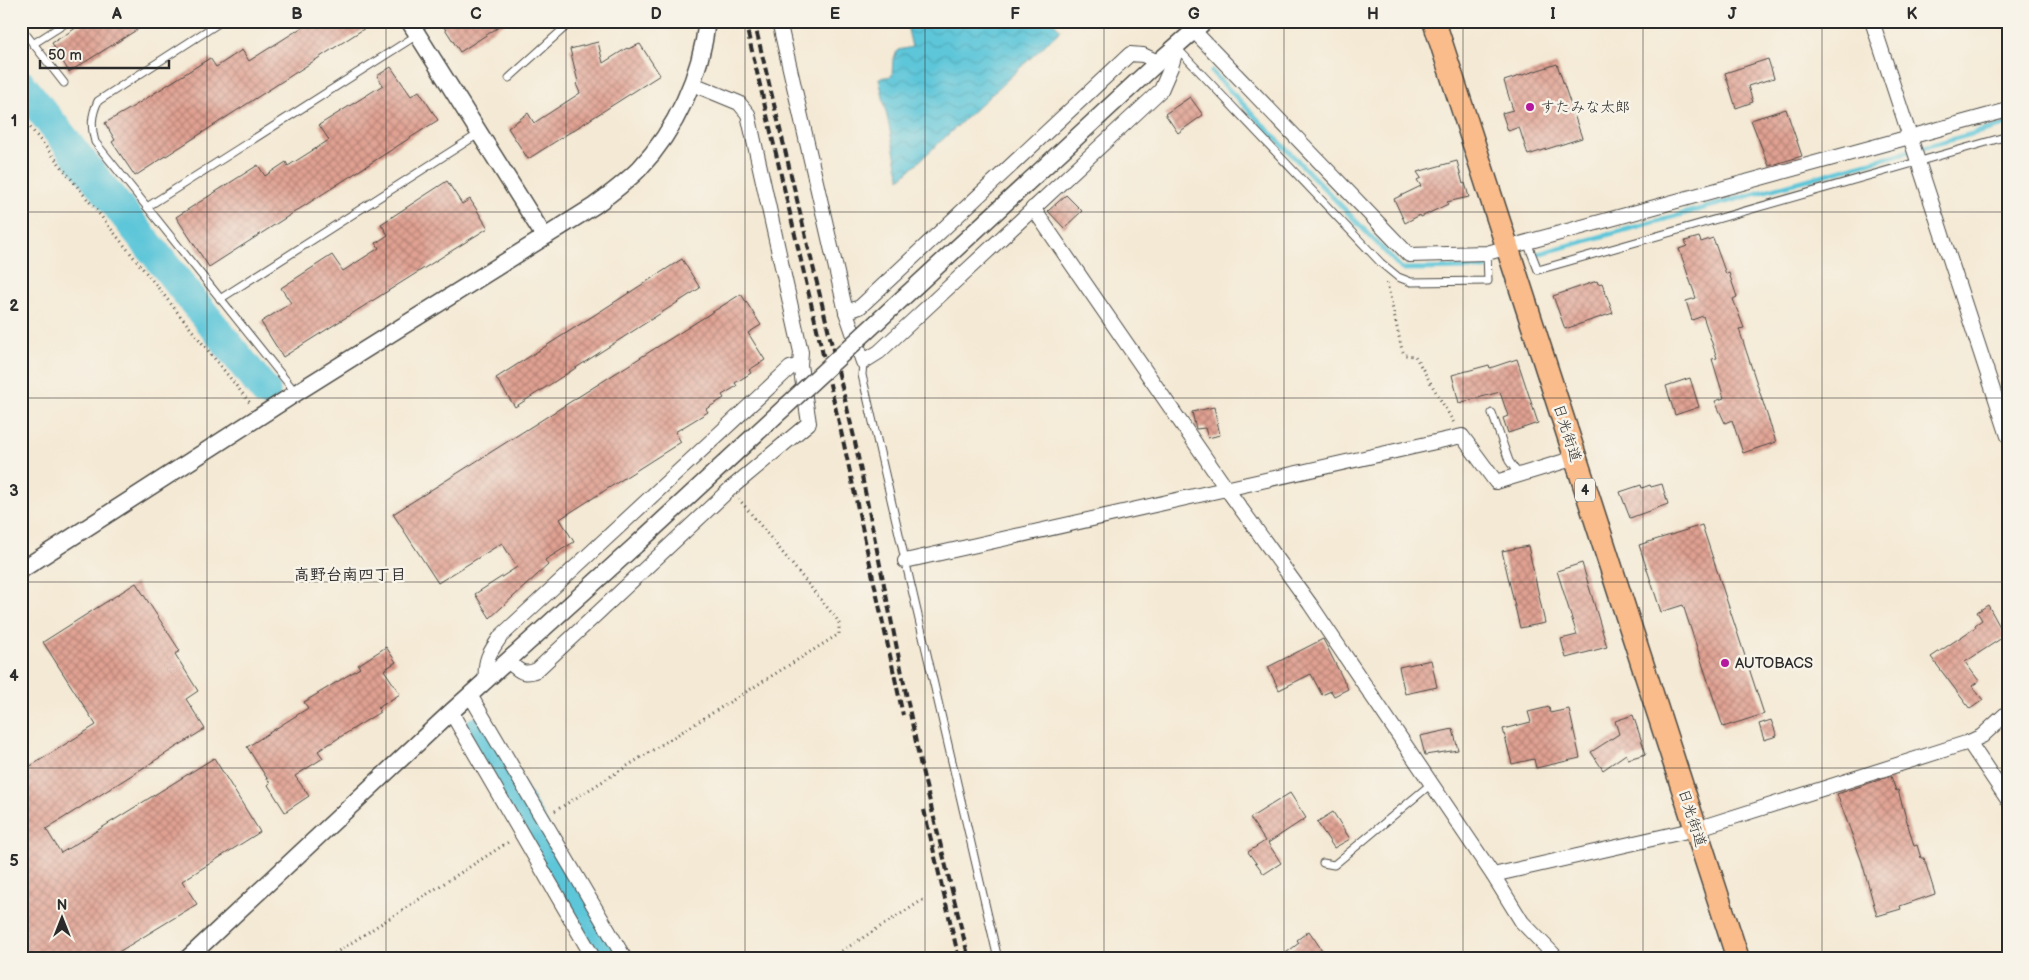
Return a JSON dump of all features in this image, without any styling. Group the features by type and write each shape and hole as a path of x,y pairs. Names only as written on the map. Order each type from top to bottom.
{"highway":[{"name":"日光街道","path":"1434,21 1738,959"}],"street":[{"path":"21,570 296,393 594,206 620,187 639,169 674,121 693,84 708,21"},
{"path":"779,21 846,312 863,362 879,352 1162,90 1176,47"},
{"path":"1872,21 1912,137 2008,436"},
{"path":"187,959 451,712 636,545 1199,26 1409,255 1507,247 2008,110"},
{"path":"413,28 544,236"},
{"path":"846,312 860,307 1130,54 1143,55 1158,62"},
{"path":"508,661 522,674 529,674 537,670 730,489 809,423 800,365 801,352 748,114 739,103 693,84"},
{"path":"1033,208 1226,488 1310,604 1493,875 1522,922 1558,959"},
{"path":"486,681 485,666 489,653 501,636 790,368 800,365"},
{"path":"905,561 1462,436 1496,482 1575,458"},
{"path":"470,695 625,959"},
{"path":"451,712 594,959"},
{"path":"1493,875 1696,828 1969,742 1982,736 2008,712"},
{"path":"1969,742 2008,800"}],"lane":[{"path":"33,44 69,21"},
{"path":"222,21 98,101 92,114 92,129 95,142 296,393"},
{"path":"509,78 572,21"},
{"path":"21,28 64,83"},
{"path":"147,207 413,28"},
{"path":"1176,47 1386,267 1398,277 1410,282 1488,281 1507,247 1538,270 2008,136"},
{"path":"220,299 480,133"},
{"path":"863,362 862,375 998,959"},
{"path":"1492,413 1509,461 1519,475"},
{"path":"1323,863 1334,865 1431,784"}],"path":[{"path":"21,116 252,405"},
{"path":"1386,267 1386,280 1402,350 1405,355 1415,356 1462,436"},
{"path":"542,819 839,634 839,622 730,489"},
{"path":"326,959 521,834"},
{"path":"829,959 926,898"}],"water":[{"path":"906,21 1052,21 1061,30 900,179 879,78 892,76 893,59 898,50 912,47"}],"building":[{"path":"87,21 151,21 69,72 52,43"},
{"path":"312,21 376,21 135,176 112,142 115,140 105,123 210,58 216,67 242,50 249,61"},
{"path":"440,21 508,21 460,52"},
{"path":"598,42 603,63 627,48 640,44 660,75 528,159 508,128 528,113 534,123 580,93 576,84 578,82 570,49"},
{"path":"1768,59 1774,78 1748,86 1753,102 1736,108 1725,73"},
{"path":"1557,64 1582,138 1528,155 1519,127 1508,131 1502,113 1513,110 1504,81"},
{"path":"391,67 411,96 419,91 438,120 209,267 176,217 258,165 265,176 286,162 288,166 329,140 319,125 383,85 377,76"},
{"path":"1190,97 1203,115 1178,133 1165,114"},
{"path":"1786,109 1802,156 1769,166 1751,120"},
{"path":"1457,161 1463,184 1465,183 1469,197 1447,202 1448,204 1405,223 1394,199 1421,186 1417,180 1421,178 1417,172"},
{"path":"447,181 462,204 470,199 488,228 283,357 261,322 291,303 281,288 332,255 343,271 379,248 376,243 388,235 381,224"},
{"path":"1066,195 1082,211 1064,228 1048,211"},
{"path":"1699,237 1701,242 1713,238 1726,274 1729,273 1737,297 1733,299 1744,328 1739,329 1776,442 1743,453 1732,420 1725,423 1715,401 1724,398 1712,359 1717,358 1703,316 1692,320 1686,301 1696,298 1679,249 1687,246 1685,241"},
{"path":"682,259 700,288 515,407 496,378"},
{"path":"1597,281 1598,284 1602,283 1613,313 1565,329 1553,296"},
{"path":"741,294 761,325 748,333 765,360 749,370 751,373 735,383 737,386 722,395 724,398 706,409 708,412 675,432 681,442 560,519 574,542 545,560 548,565 490,618 475,594 517,567 502,543 438,583 393,514"},
{"path":"1517,359 1538,423 1508,433 1503,418 1508,416 1500,392 1459,403 1452,375 1489,365 1490,368"},
{"path":"1690,378 1699,407 1675,415 1666,386"},
{"path":"1214,407 1220,435 1208,438 1205,428 1196,429 1192,412"},
{"path":"1662,484 1668,504 1630,518 1620,492 1641,485 1642,488"},
{"name":"AUTOBACS","path":"1702,525 1764,714 1723,727 1683,605 1661,612 1639,545"},
{"path":"1528,546 1545,623 1520,628 1502,551"},
{"path":"1582,563 1607,647 1566,658 1561,639 1577,635 1557,571"},
{"path":"136,583 180,651 175,654 198,691 186,699 205,729 46,829 61,853 214,758 260,832 182,881 197,904 107,959 21,959 21,772 96,725 43,642"},
{"path":"1988,605 2005,636 1965,662 1979,681 1972,686 1983,700 1970,709 1931,657 1976,627 1975,625 1982,620 1977,612"},
{"path":"1323,639 1348,689 1334,696 1331,691 1322,695 1311,674 1279,690 1268,667"},
{"path":"386,647 396,662 384,670 400,694 378,708 380,712 318,751 323,758 295,776 309,796 285,812 268,785 270,783 247,747 308,708 304,702 360,668 358,665"},
{"path":"1431,660 1437,687 1405,694 1399,667"},
{"path":"1549,707 1550,713 1569,709 1580,758 1536,768 1534,759 1512,764 1503,729 1531,722 1528,712"},
{"path":"1633,715 1646,754 1628,759 1626,754 1603,770 1591,752 1619,734 1615,721"},
{"path":"1771,720 1777,736 1764,740 1759,724"},
{"path":"1453,729 1458,750 1425,755 1420,736"},
{"path":"1891,776 1896,791 1898,790 1914,846 1917,845 1921,858 1924,858 1935,894 1900,906 1901,909 1877,916 1862,862 1837,794"},
{"path":"1290,793 1306,818 1268,843 1281,863 1264,874 1248,852 1265,841 1250,818"},
{"path":"1333,812 1350,839 1334,848 1317,822"},
{"path":"1309,931 1328,959 1278,959 1299,943 1297,940"}],"waterway":[{"path":"1212,72 1402,269 1486,268"},
{"path":"21,85 265,391"},
{"path":"1538,254 2008,124"},
{"path":"477,732 610,959"}],"railway":[{"path":"745,21 843,440 903,715"},
{"path":"754,21 854,437 920,762 969,959"},
{"path":"924,810 959,959"}],"place":[{"name":"すたみな太郎","path":"1530,107"},
{"name":"AUTOBACS","path":"1725,663"}],"district":[{"name":"高野台南四丁目","path":"350,575"}]}
